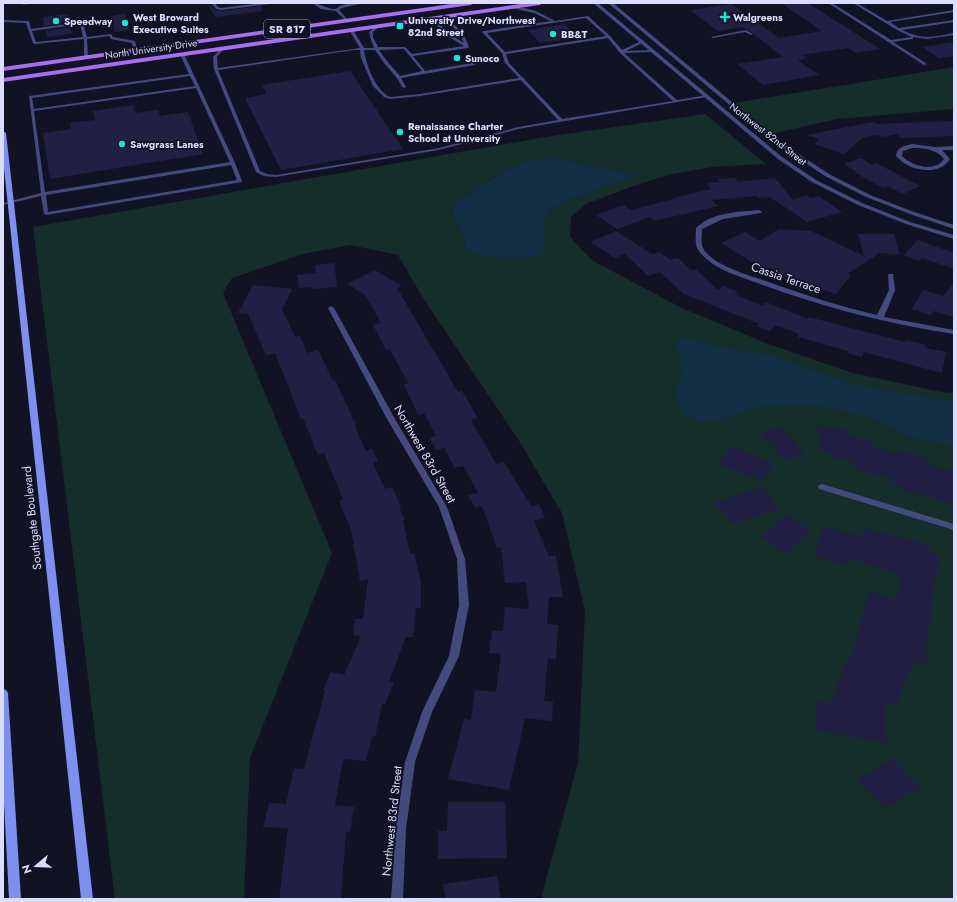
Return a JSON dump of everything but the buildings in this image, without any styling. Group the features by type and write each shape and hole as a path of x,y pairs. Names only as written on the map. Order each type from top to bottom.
{"main road":[{"name":"North University Drive","path":"3,68 471,3"},
{"name":"North University Drive","path":"3,80 540,3"},
{"path":"351,30 363,23 407,12"},
{"path":"300,37 336,28 345,20"},
{"name":"Southgate Boulevard","path":"3,133 7,203 87,899"},
{"path":"3,692 15,899"}],"street":[{"name":"Northwest 82nd Street","path":"595,3 780,158 814,181 860,204 908,223 954,237"},
{"name":"Northwest 82nd Street","path":"610,3 777,142 827,175 868,196 954,227"},
{"path":"933,149 940,152 946,159 942,166 920,167 906,162 899,156 901,149 912,146 933,149 954,148"},
{"name":"Cassia Terrace","path":"759,212 723,215 710,220 699,228 698,240 701,250 714,262 778,288 833,306 954,332"},
{"path":"880,317 892,290 891,275"},
{"name":"Northwest 83rd Street","path":"331,308 391,419 443,507 461,560 464,605 454,656 427,712 410,762 401,829 397,899"},
{"path":"822,487 954,527"}],"lane":[{"path":"21,3 29,3"},
{"path":"213,3 217,8 221,9 270,3"},
{"path":"314,3 322,8 337,10 349,5 362,3"},
{"path":"830,3 925,64"},
{"path":"855,3 912,38"},
{"path":"513,7 529,9 542,14 555,22"},
{"path":"337,10 345,20"},
{"path":"886,22 954,11"},
{"path":"454,15 450,20 450,23 462,35 466,49"},
{"path":"561,121 507,63 504,53 484,32 587,17 610,37 621,52 676,101"},
{"path":"424,20 436,23 466,49"},
{"path":"3,21 28,22 35,43 110,35 112,38 134,42 135,50"},
{"path":"898,30 954,21"},
{"path":"30,30 81,23 85,37 86,57"},
{"path":"378,26 371,34 376,48 385,63 399,77 404,87"},
{"path":"351,30 362,48 369,74 385,96 396,98 523,79"},
{"path":"713,36 746,31 751,34"},
{"path":"890,41 912,38 927,39 954,34"},
{"path":"504,53 610,37"},
{"path":"621,52 641,42"},
{"path":"224,48 215,57 216,69 258,172 276,176 439,149 518,128 707,96"},
{"path":"216,69 362,48 405,48 424,72"},
{"path":"411,55 466,49"},
{"path":"621,52 652,51"},
{"path":"182,54 190,75 197,87 240,181 46,214 30,98 190,75"},
{"path":"399,77 474,64 475,61 472,57"},
{"path":"32,110 197,87"},
{"path":"7,203 43,194 233,164"}],"green space":[{"path":"954,67 954,109 837,119 771,134 734,103"},
{"path":"705,114 766,164 712,167 672,174 630,187 586,204 571,217 570,237 593,261 682,308 768,344 853,373 941,392 954,393 954,899 543,899 542,894 578,763 585,611 562,513 518,439 423,298 398,255 350,245 303,254 232,278 223,293 332,553 250,758 244,899 115,899 33,227 552,136","holes":["554,158 637,175 568,200 549,212 542,225 466,250 461,230 452,213 454,203 509,168"]}],"water":[{"path":"554,158 638,175 568,200 549,212 542,225 546,241 541,255 521,258 504,258 486,256 466,250 461,230 452,213 454,203 509,168 527,161"},
{"path":"684,338 694,339 713,346 771,355 851,384 954,402 954,447 908,436 872,418 816,405 763,406 720,420 701,422 683,414 675,394 682,373 676,343"}],"place":[{"name":"Walgreens","path":"725,17"},
{"name":"Speedway","path":"56,21"},
{"name":"West Broward Executive Suites","path":"125,23"},
{"name":"University Drive/Northwest 82nd Street","path":"400,26"},
{"name":"BB&T","path":"553,34"},
{"name":"Sunoco","path":"457,58"},
{"name":"Renaissance Charter School at University","path":"400,132"},
{"name":"Sawgrass Lanes","path":"122,144"}]}
